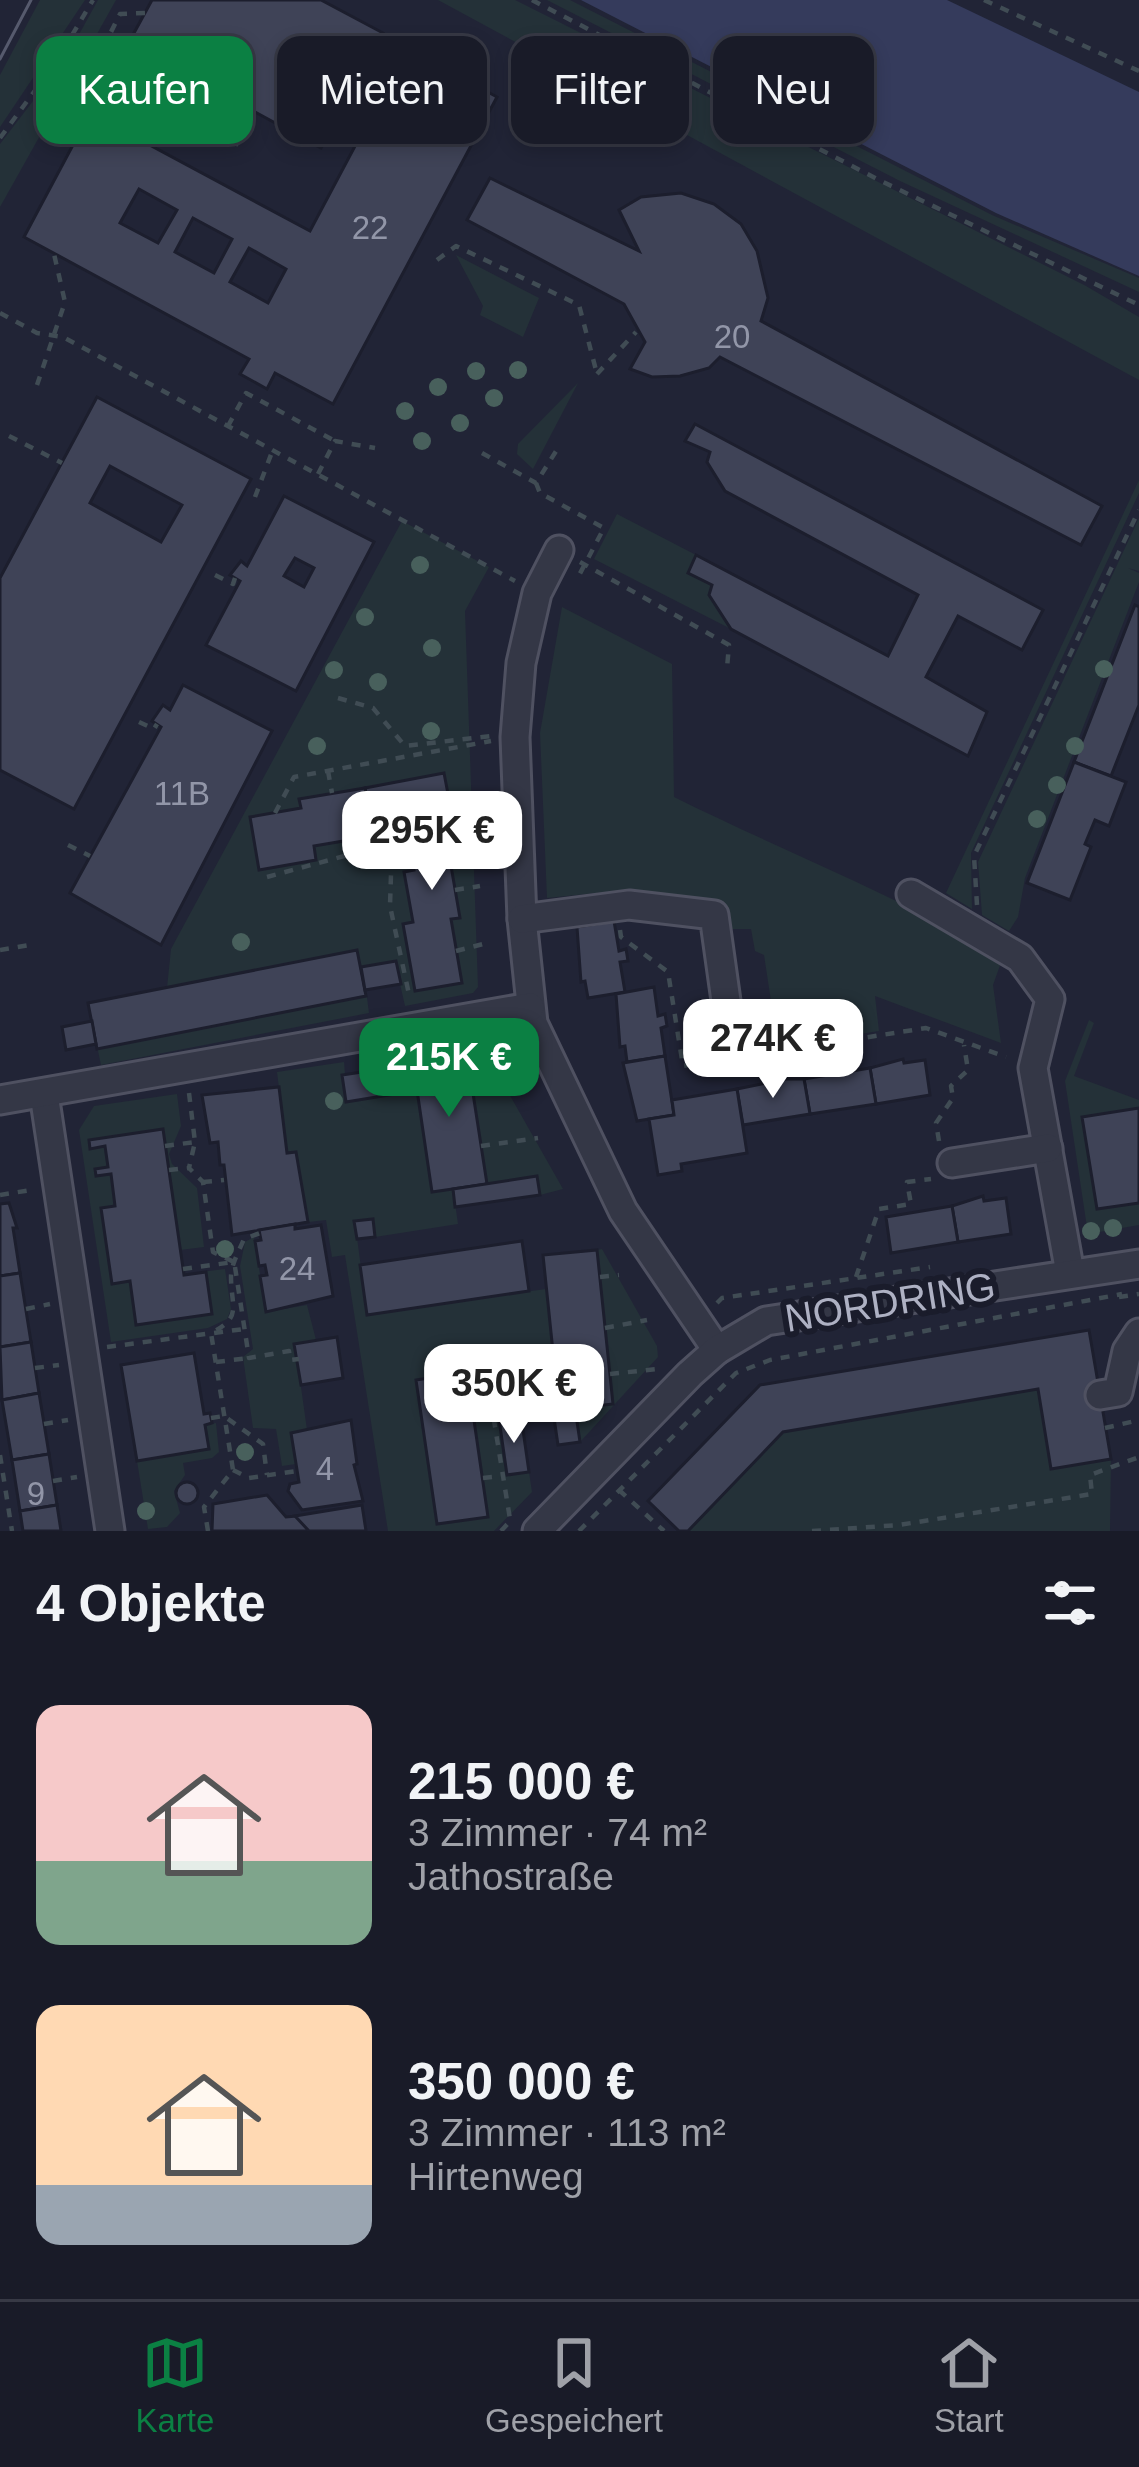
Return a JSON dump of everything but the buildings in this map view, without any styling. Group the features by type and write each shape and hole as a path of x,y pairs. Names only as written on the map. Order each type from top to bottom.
{"street":[{"path":"560,550 537,593 521,663 514,736 521,920 533,1023 623,1211 717,1350"},
{"path":"910,894 1020,958 1050,999 1033,1068 1070,1274"},
{"path":"521,920 617,907 714,915 734,1058"},
{"path":"0,1100 530,1007"},
{"path":"44,1094 73,1357 110,1531"},
{"path":"946,1166 1048,1148"},
{"name":"NORDRING","path":"537,1531 717,1350 766,1321 1070,1274 1134,1274"},
{"path":"1100,1395 1118,1392 1127,1351 1139,1333"}],"path":[{"path":"0,138 56,62 93,0"},
{"path":"532,0 881,181 1139,304"},
{"path":"984,0 1139,71"},
{"path":"110,36 120,14 145,13"},
{"path":"237,144 244,149"},
{"path":"437,260 455,246 579,305 597,374 636,332"},
{"path":"37,385 65,302 54,254"},
{"path":"0,313 52,338 63,337 537,593"},
{"path":"227,427 253,381"},
{"path":"246,393 335,441 375,448"},
{"path":"10,436 63,461"},
{"path":"317,475 335,441"},
{"path":"482,453 536,483 558,448"},
{"path":"255,497 274,450"},
{"path":"980,934 974,856 1139,510"},
{"path":"560,550 729,645 727,668"},
{"path":"215,575 233,584 235,578"},
{"path":"338,698 373,708 406,746 469,735 514,736"},
{"path":"140,722 154,729 157,724"},
{"path":"274,813 294,777 514,736"},
{"path":"328,771 332,793"},
{"path":"455,829 478,824"},
{"path":"267,878 392,843 390,906 408,990"},
{"path":"68,845 90,856"},
{"path":"455,890 481,886"},
{"path":"617,907 621,937 668,972 683,1066 926,1028 1019,1062"},
{"path":"456,951 483,944"},
{"path":"0,950 29,945"},
{"path":"856,1277 879,1209 910,1204 907,1182 946,1166 936,1123 953,1098 951,1086 968,1070 964,1042"},
{"path":"185,1070 195,1142 189,1168"},
{"path":"472,1087 508,1080"},
{"path":"481,1147 538,1138"},
{"path":"165,1146 195,1142"},
{"path":"169,1170 189,1168"},
{"path":"189,1168 203,1182 213,1252 206,1266"},
{"path":"203,1182 224,1180"},
{"path":"0,1195 37,1189"},
{"path":"211,1333 233,1321 230,1273 244,1239 260,1233"},
{"path":"213,1252 234,1262"},
{"path":"183,1269 234,1262"},
{"path":"234,1262 249,1358"},
{"path":"1119,1297 1134,1274"},
{"path":"600,1277 619,1275"},
{"path":"579,1531 736,1373 770,1360 1139,1294"},
{"path":"26,1309 54,1303"},
{"path":"605,1328 646,1320"},
{"path":"35,1368 73,1357 244,1329"},
{"path":"208,1531 204,1507 233,1470 211,1333"},
{"path":"216,1362 289,1351 290,1360 298,1359"},
{"path":"610,1374 663,1368"},
{"path":"472,1405 491,1402 512,1531"},
{"path":"211,1418 224,1416 262,1444 267,1475"},
{"path":"44,1424 71,1419"},
{"path":"1106,1428 1139,1420"},
{"path":"0,1455 12,1531"},
{"path":"812,1531 899,1525 1092,1495 1090,1474 1139,1457"},
{"path":"233,1470 249,1478 297,1471"},
{"path":"483,1478 502,1475"},
{"path":"53,1481 80,1476"},
{"path":"608,1480 664,1531"}],"shaded area":[{"path":"40,0 85,0 61,36 36,36 36,73 0,127 0,75"},
{"path":"98,0 116,0 96,36 78,36"},
{"path":"438,0 515,0 587,36 511,40"},
{"path":"547,0 570,0 641,36 617,36"},
{"path":"689,61 713,73 713,85 689,73"},
{"path":"689,87 713,99 713,144 802,144 1139,317 1139,380 689,136"},
{"path":"36,97 36,143 0,207 0,144"},
{"path":"828,144 853,144 992,215 1139,278 1139,292"},
{"path":"456,255 539,298 523,337 480,315 483,306"},
{"path":"578,383 533,469 517,454 518,444"},
{"path":"1139,480 1139,493 971,853 972,909 946,893"},
{"path":"617,514 696,555 688,573 712,585 709,595 731,629 594,559"},
{"path":"1139,518 1139,571 1128,568 1139,573 1139,582 1009,931 982,915 978,862"},
{"path":"402,521 489,567 465,611 478,987 473,993 405,1006 400,984 366,990 369,1013 101,1065 88,1003 167,988 171,949"},
{"path":"562,607 672,664 674,797 882,894 1003,957 993,985 1001,1043 875,996 879,1031 778,1047 764,955 755,951 751,929 727,929 715,906 627,890 547,898 540,733"},
{"path":"1089,1020 1094,1023 1074,1076 1139,1100 1139,1225 1088,1234 1065,1081"},
{"path":"466,1048 483,1048 563,1189 540,1195 536,1177 487,1184"},
{"path":"412,1056 432,1192 453,1189 458,1224 375,1237 373,1219 355,1222 367,1314 546,1289 559,1410 499,1419 507,1475 529,1472 532,1492 494,1531 388,1531 345,1255 332,1257 326,1220 308,1222 296,1153 287,1153 277,1072 344,1062 347,1102 406,1092 401,1058"},
{"path":"177,1094 181,1126 169,1154 172,1164 197,1188 204,1247 180,1250 184,1274 225,1269 231,1309 227,1319 208,1328 111,1342 79,1130 94,1106"},
{"path":"254,1237 266,1312 307,1305 316,1340 295,1344 307,1430 291,1433 296,1464 282,1466 276,1429 253,1428 243,1357 253,1349 240,1266 245,1242"},
{"path":"602,1249 657,1346 658,1357 580,1442 575,1408 613,1404 597,1250"},
{"path":"1038,1389 1051,1469 1111,1459 1110,1531 688,1531 783,1432"},
{"path":"216,1423 219,1452 212,1458 183,1463 185,1475 174,1491 180,1513 167,1527 148,1529 137,1461 208,1449 205,1425"}],"water":[{"path":"581,0 947,0 1139,92 1139,276 996,213 862,144 874,144 874,36 713,36 713,68 689,55 689,36 651,36"}],"tram line":[{"path":"0,59 31,0"}]}
